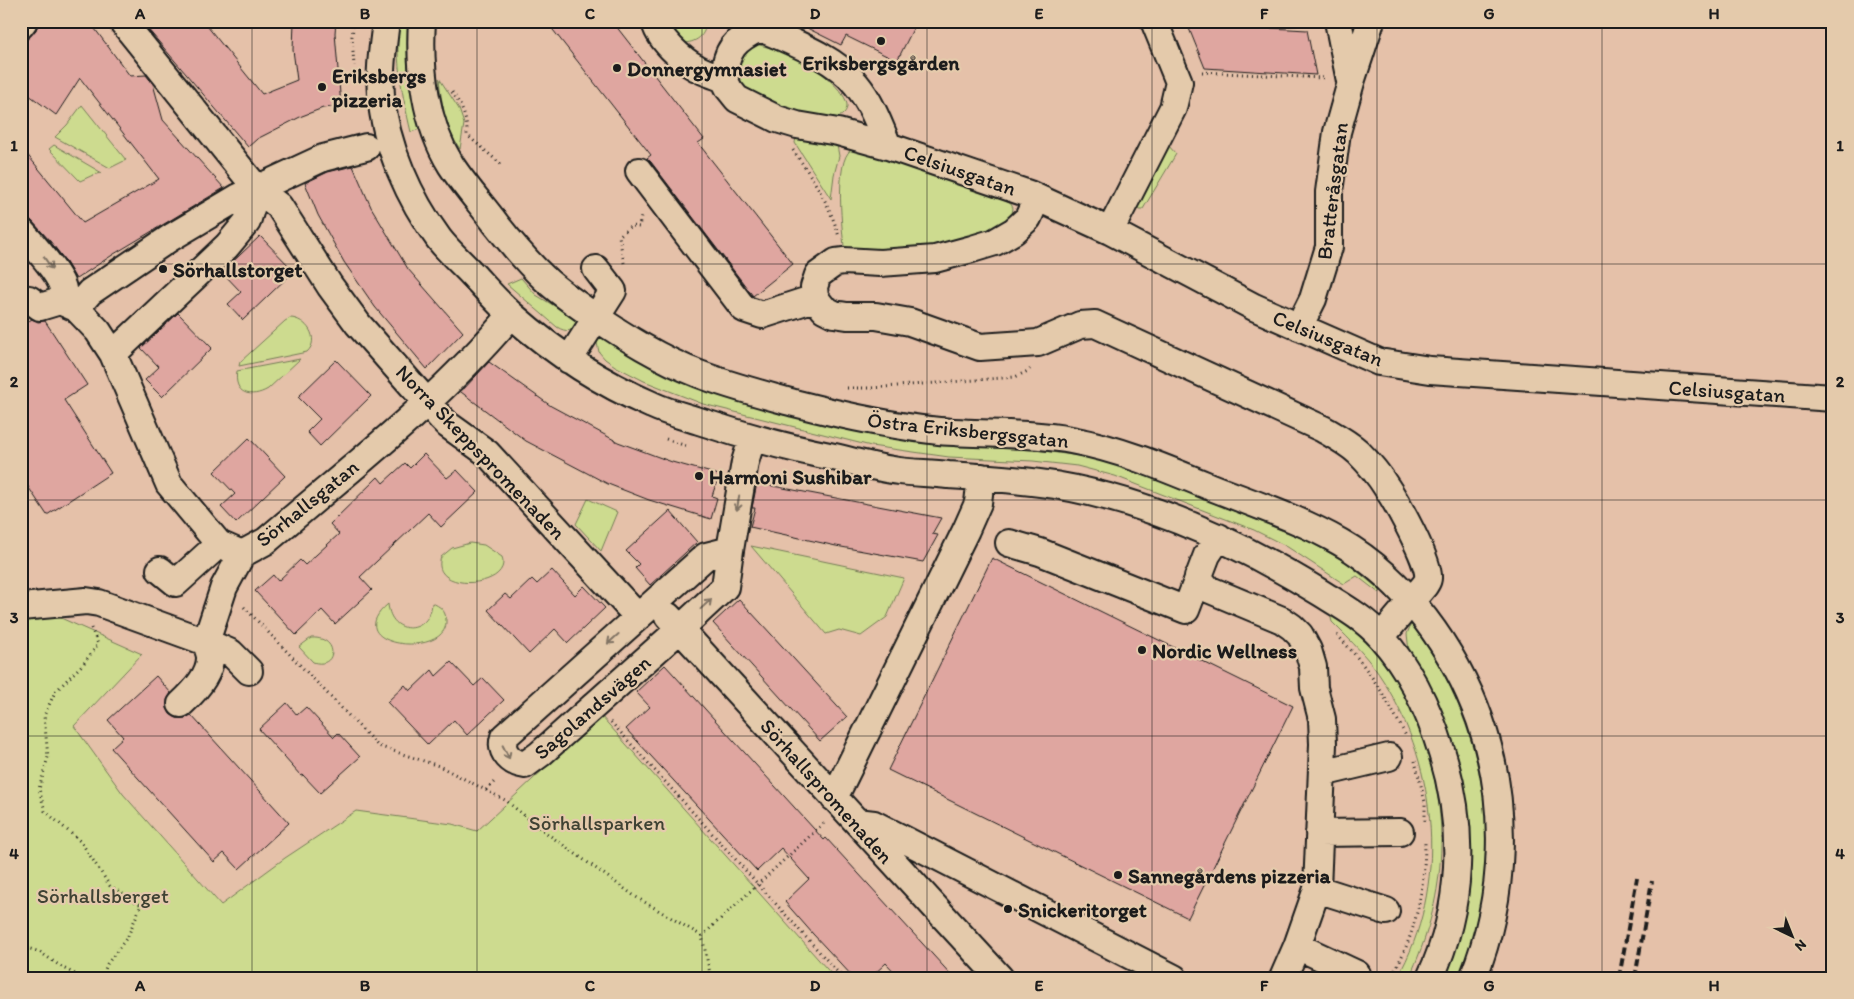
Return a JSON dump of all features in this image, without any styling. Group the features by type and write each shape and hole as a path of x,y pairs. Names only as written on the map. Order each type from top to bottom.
{"street":[{"path":"21,25 24,21"},
{"name":"Norra Skeppspromenaden","path":"122,21 257,189 280,206 330,286 358,324 427,402 448,425 487,453 647,610"},
{"name":"Östra Eriksbergsgatan","path":"386,21 381,57 381,97 391,144 421,213 442,243 511,315 569,360 590,373 653,406 752,439 899,471 981,477 1056,486 1130,503 1219,537 1300,580 1362,619 1381,637 1402,664 1419,692 1438,737 1450,776 1455,807 1457,862 1454,905 1441,951 1430,978"},
{"name":"Östra Eriksbergsgatan","path":"422,21 421,59 429,110 440,143 451,164 520,254 547,281 595,316 647,350 697,373 740,388 819,409 881,422 939,431 1060,438 1103,447 1144,460 1279,514 1339,542 1376,567 1410,602 1448,652 1465,684 1485,734 1496,783 1500,832 1498,878 1490,929 1473,978"},
{"path":"655,21 659,35 696,68 724,79"},
{"path":"1110,231 1173,108 1179,82 1154,21"},
{"name":"Bratteråsgatan","path":"1299,327 1312,299 1330,247 1329,192 1337,132 1339,79 1338,21"},
{"name":"Bratteråsgatan","path":"1339,79 1371,21"},
{"name":"Celsiusgatan","path":"888,146 875,113 857,84 841,69 791,40 753,25 731,48 724,64 724,79 729,89 737,99 777,119 797,125 838,132 888,146 1037,198 1110,231 1254,307 1379,362 1430,370 1833,398"},
{"path":"24,299 40,307 68,305 170,238 239,197 323,158 366,146"},
{"path":"643,178 744,308 762,315 815,298"},
{"path":"112,354 227,246 247,222 257,189"},
{"path":"1037,198 1028,218 1014,231 995,242 972,250 935,259 880,263 836,262 818,275 814,287 815,298 824,310 834,314 876,316 910,322 980,347 1038,343 1080,325 1095,324 1323,429 1356,450 1370,465 1388,489 1422,554 1428,578 1425,585 1381,637"},
{"path":"21,230 57,277 68,305 98,331 112,354 169,484 231,549 224,587 206,642 210,658 206,672 193,692 182,704"},
{"path":"569,360 595,316 613,291 596,269"},
{"name":"Sörhallsgatan","path":"160,570 176,583 231,549 266,541 427,402 494,335 511,315"},
{"name":"Sagolandsvägen","path":"730,550 706,556 504,737 502,743 507,757 515,763 525,765 680,630 724,587 745,462 752,439"},
{"path":"981,477 978,503 844,809 1174,978"},
{"path":"1009,543 1040,552 1186,610 1207,555 1219,537"},
{"path":"1198,577 1208,589 1282,620 1292,627 1300,635 1308,650 1313,667 1314,688 1322,719 1322,773 1317,889 1297,946 1283,978"},
{"path":"21,607 86,601 99,603 231,653 249,671"},
{"name":"Sörhallspromenaden","path":"647,610 680,630 1000,978"},
{"path":"1322,773 1389,757"},
{"path":"1319,833 1400,832"},
{"path":"1317,889 1386,911"},
{"path":"1297,946 1357,974"}],"path":[{"path":"1174,70 1339,79"},
{"path":"449,87 461,104 467,120 467,135 503,166"},
{"path":"777,119 781,132 815,181 833,216 839,236 839,251 836,262"},
{"path":"613,291 627,279 619,236 631,226 639,227 643,209 641,194 643,178"},
{"path":"846,388 872,388 1014,377 1028,371 1037,360 1038,343"},
{"path":"224,587 378,746 439,766 505,800 545,832 636,897 702,936 711,978"},
{"path":"99,603 84,614 98,644 84,664 55,692 44,716 48,757 39,789 45,812 81,842 110,886 142,905 128,936 108,964 102,978"},
{"path":"596,705 843,978"},
{"path":"702,936 844,809"},
{"path":"21,946 40,952 63,968 83,978"}],"green space":[{"path":"399,21 408,21 407,49 409,75 420,129 411,132 400,77"},
{"path":"667,21 706,21 706,26 699,38 692,42 682,43"},
{"path":"756,44 795,56 813,66 842,94 847,107 845,112 833,120 783,109 749,94 738,78 736,59"},
{"path":"439,78 459,109 464,124 460,149 451,133 445,115"},
{"path":"82,105 126,160 110,168 55,137"},
{"path":"796,137 837,145 839,156 831,199 795,143"},
{"path":"1167,144 1176,154 1143,209 1137,209 1136,207"},
{"path":"54,145 102,173 80,181 49,149"},
{"path":"851,150 967,181 1011,204 1013,208 1012,214 1007,223 958,249 845,253 841,215 841,182 842,168"},
{"path":"521,278 536,295 581,324 569,330 557,327 507,284"},
{"path":"290,318 301,321 310,330 312,341 311,347 307,352 239,366 240,362"},
{"path":"601,337 650,365 701,389 777,413 886,437 941,445 1036,450 1087,457 1110,463 1306,540 1346,562 1381,591 1379,593 1357,576 1344,584 1286,546 1254,530 1115,476 1077,466 1033,461 949,457 871,446 703,404 644,381 615,366 599,352 597,343 598,338"},
{"path":"300,359 268,389 262,392 250,394 238,385 236,379 237,371"},
{"path":"588,499 617,512 601,551 576,524"},
{"path":"470,543 484,545 502,557 502,567 495,575 484,580 458,581 447,577 441,569 441,557 452,548"},
{"path":"751,546 904,578 887,617 861,636 839,630 826,634"},
{"path":"432,603 442,609 446,620 442,633 431,640 416,644 399,643 385,639 376,630 376,619 388,604 391,615 396,622 403,627 410,628 418,626 425,621 430,614"},
{"name":"Sörhallsberget","path":"36,607 142,654 74,726 123,794 221,905 285,858 356,811 452,824 477,831 601,716 835,978 21,978 21,610"},
{"path":"1337,611 1379,657 1400,687 1416,719 1432,769 1441,830 1437,889 1421,949 1409,978 1397,978 1414,943 1424,905 1430,867 1430,828 1426,789 1416,752 1402,716 1373,666 1332,622 1331,618"},
{"path":"1411,624 1433,655 1451,688 1465,723 1476,759 1483,796 1486,833 1481,909 1475,936 1459,978 1438,978 1468,835 1466,796 1443,714 1409,651 1407,634"},
{"path":"311,638 327,642 331,647 331,657 327,661 321,663 313,662 299,647"}],"building":[{"path":"39,21 89,21 130,76 146,75 153,84 163,120 224,188 76,279 50,241 32,221 21,213 21,147 83,223 159,179 80,78 56,115 21,89 21,46 36,30"},
{"path":"141,21 203,21 262,94 297,80 293,50 294,21 336,21 335,33 341,106 323,108 302,116 257,139 248,147"},
{"path":"546,21 612,21 704,139 698,143 793,264 753,296 647,158 651,155"},
{"name":"Eriksbergsgården","path":"793,21 917,21 897,61 846,36 841,45"},
{"path":"1186,21 1233,21 1235,26 1307,30 1316,75 1205,68"},
{"path":"353,166 371,207 408,269 463,332 427,369 375,307 344,262 318,215 305,183 328,172"},
{"path":"260,236 294,271 243,320 228,304 241,292 222,272"},
{"path":"178,313 212,348 162,397 145,380 159,367 141,348"},
{"path":"32,319 38,322 45,321 87,385 64,400 111,473 47,515 21,476 21,326"},
{"path":"336,360 371,396 320,446 307,432 320,419 298,397"},
{"path":"489,362 551,406 618,442 672,462 719,475 712,496 717,498 711,519 649,500 608,484 526,441 461,392"},
{"path":"249,438 285,476 236,523 221,507 235,494 214,472"},
{"path":"424,454 447,478 457,470 478,492 441,527 428,513 360,577 372,590 335,624 322,610 296,635 255,591 273,575 278,581 300,560 305,565 339,534 330,524 378,477 383,483 405,463 410,468"},
{"path":"757,483 941,518 932,534 938,535 923,562 836,546 750,527 755,508 752,508"},
{"path":"670,511 697,542 650,585 635,568 639,564 626,551"},
{"path":"992,558 1293,706 1188,918 888,770"},
{"path":"552,570 575,595 584,586 605,608 568,643 555,629 529,654 488,610 505,594 511,599 532,579 537,584"},
{"path":"739,599 847,717 820,741 713,623"},
{"path":"451,662 474,686 483,678 504,700 467,735 454,720 428,745 387,702 405,685 410,691 432,670 436,676"},
{"path":"665,665 824,840 826,838 954,978 900,978 886,963 870,978 854,978 813,934 785,902 809,879 781,848 757,871 626,729 650,707 636,692"},
{"path":"156,676 171,693 167,700 167,708 170,714 177,718 185,718 191,715 289,823 239,869 224,853 214,862 111,748 123,737 108,720"},
{"path":"287,703 297,715 306,707 334,737 338,733 360,757 320,793 303,775 301,776 259,729"}],"railway":[{"path":"1619,978 1637,878"},
{"path":"1635,978 1652,881"}],"place":[{"name":"Eriksbergsgården","path":"881,41"},
{"name":"Donnergymnasiet","path":"617,68"},
{"name":"Eriksbergs pizzeria","path":"322,87"},
{"name":"Sörhallstorget","path":"163,269"},
{"name":"Harmoni Sushibar","path":"699,476"},
{"name":"Nordic Wellness","path":"1142,650"},
{"name":"Sannegårdens pizzeria","path":"1118,875"},
{"name":"Snickeritorget","path":"1008,909"}],"park label":[{"name":"Sörhallsparken","path":"597,822"}]}
